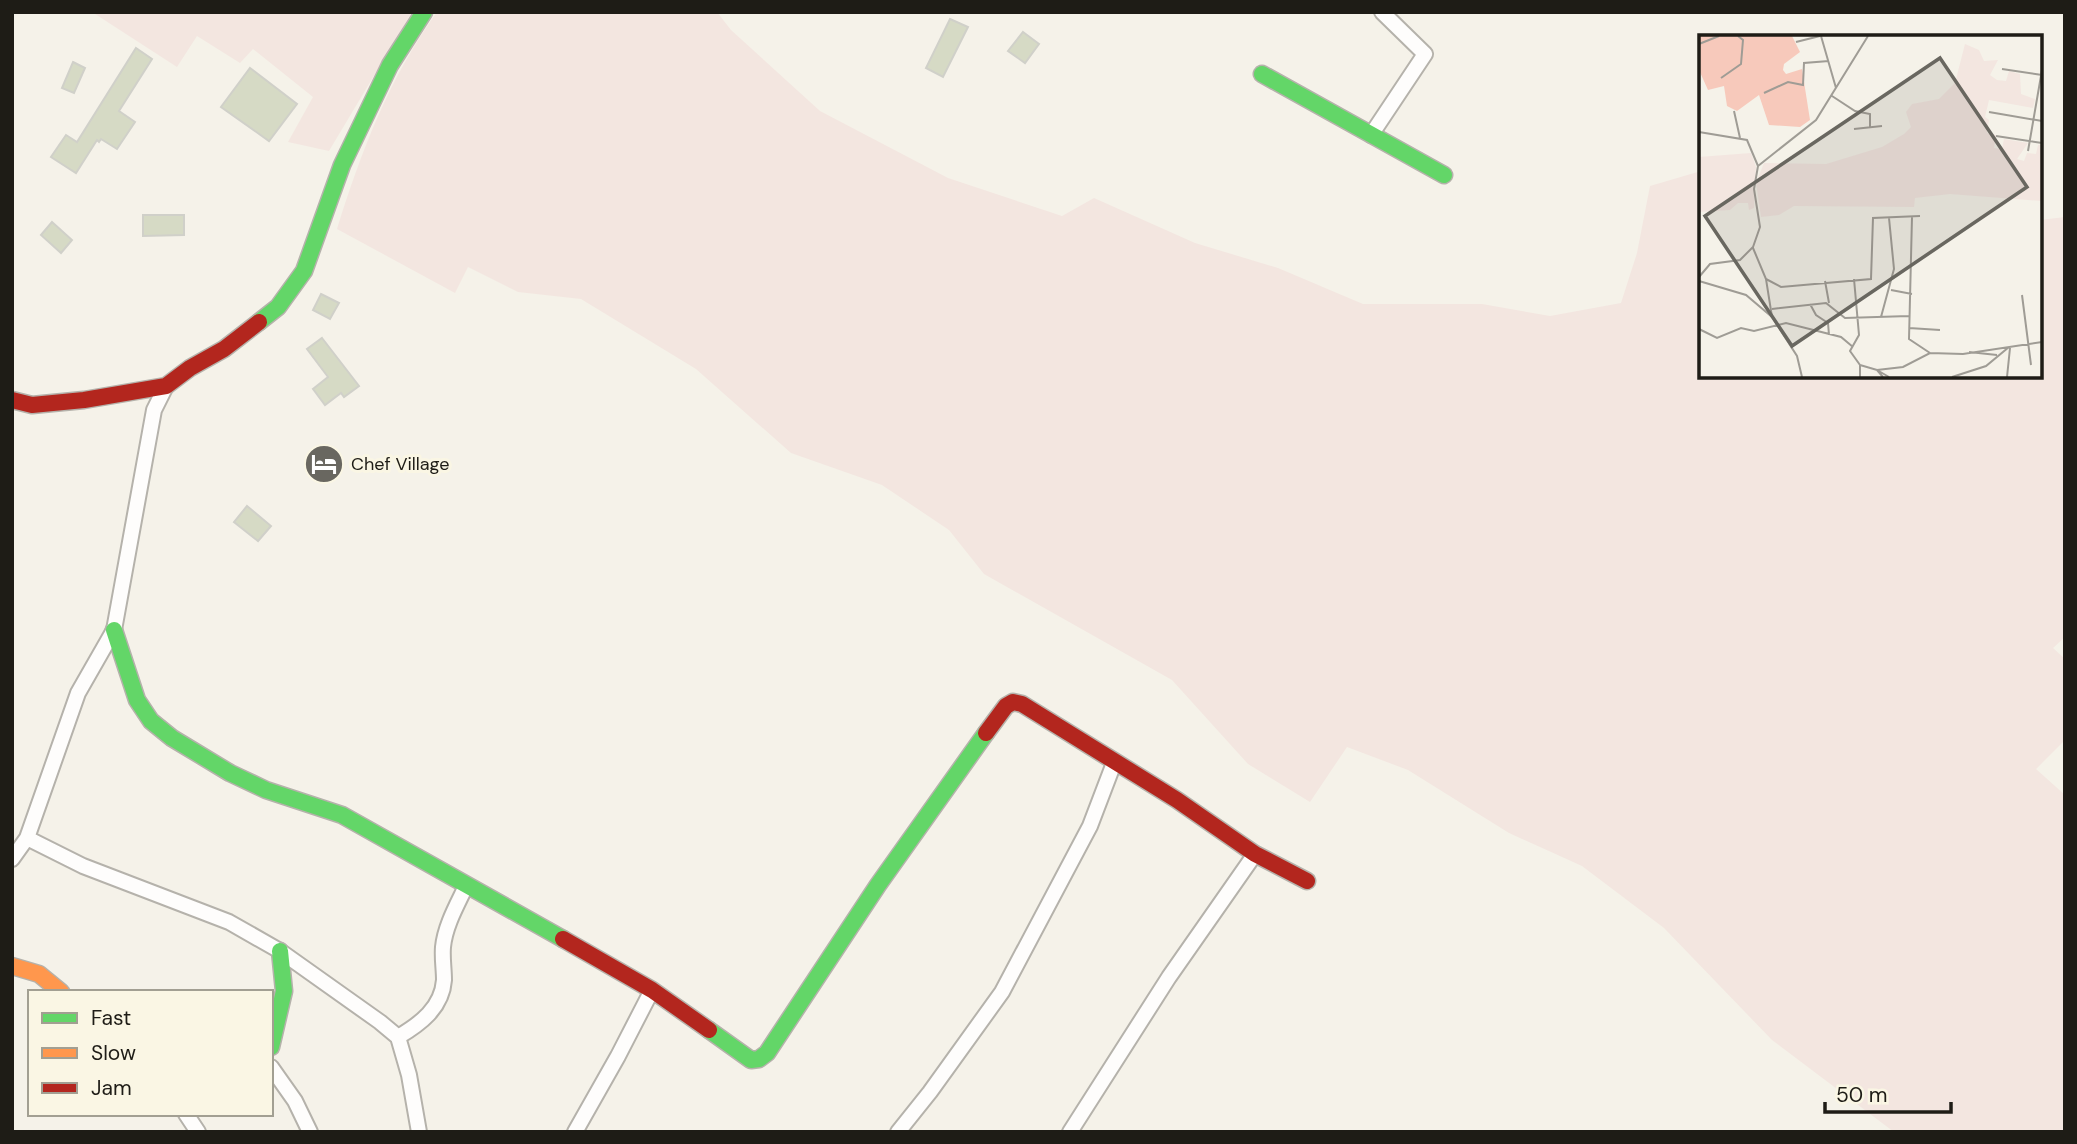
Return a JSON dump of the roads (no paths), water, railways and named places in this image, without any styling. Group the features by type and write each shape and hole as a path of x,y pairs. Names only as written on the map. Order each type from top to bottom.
{"street":[{"path":"12,859 27,838 78,693 114,630 154,410 166,386 256,325 278,307 294,288 304,271 342,165 363,118 390,65 424,12"},
{"path":"1371,135 1425,54 1382,12"},
{"path":"1262,74 1444,175"},
{"path":"12,400 32,405 58,403 166,386"},
{"path":"114,630 137,700 151,720 172,738 230,773 266,790 354,821 390,839 466,886 652,990 751,1060 759,1059 767,1053 878,885 1006,706 1013,702 1022,704 1177,800 1255,854 1307,881"},
{"path":"898,1132 930,1093 1002,992 1090,826 1114,763"},
{"path":"27,838 83,866 229,922 280,951 398,1037 409,1075 419,1132"},
{"path":"1070,1132 1169,977 1255,854"},
{"path":"398,1037 426,1018 439,1000 444,982 443,946 452,915 466,886"},
{"path":"273,1038 284,991 280,951"},
{"path":"12,966 37,972 59,990"},
{"path":"575,1132 652,990"},
{"path":"273,1070 295,1101 310,1132"},
{"path":"187,1116 198,1132"}],"place":[{"name":"Chef Village","path":"324,464"}]}
